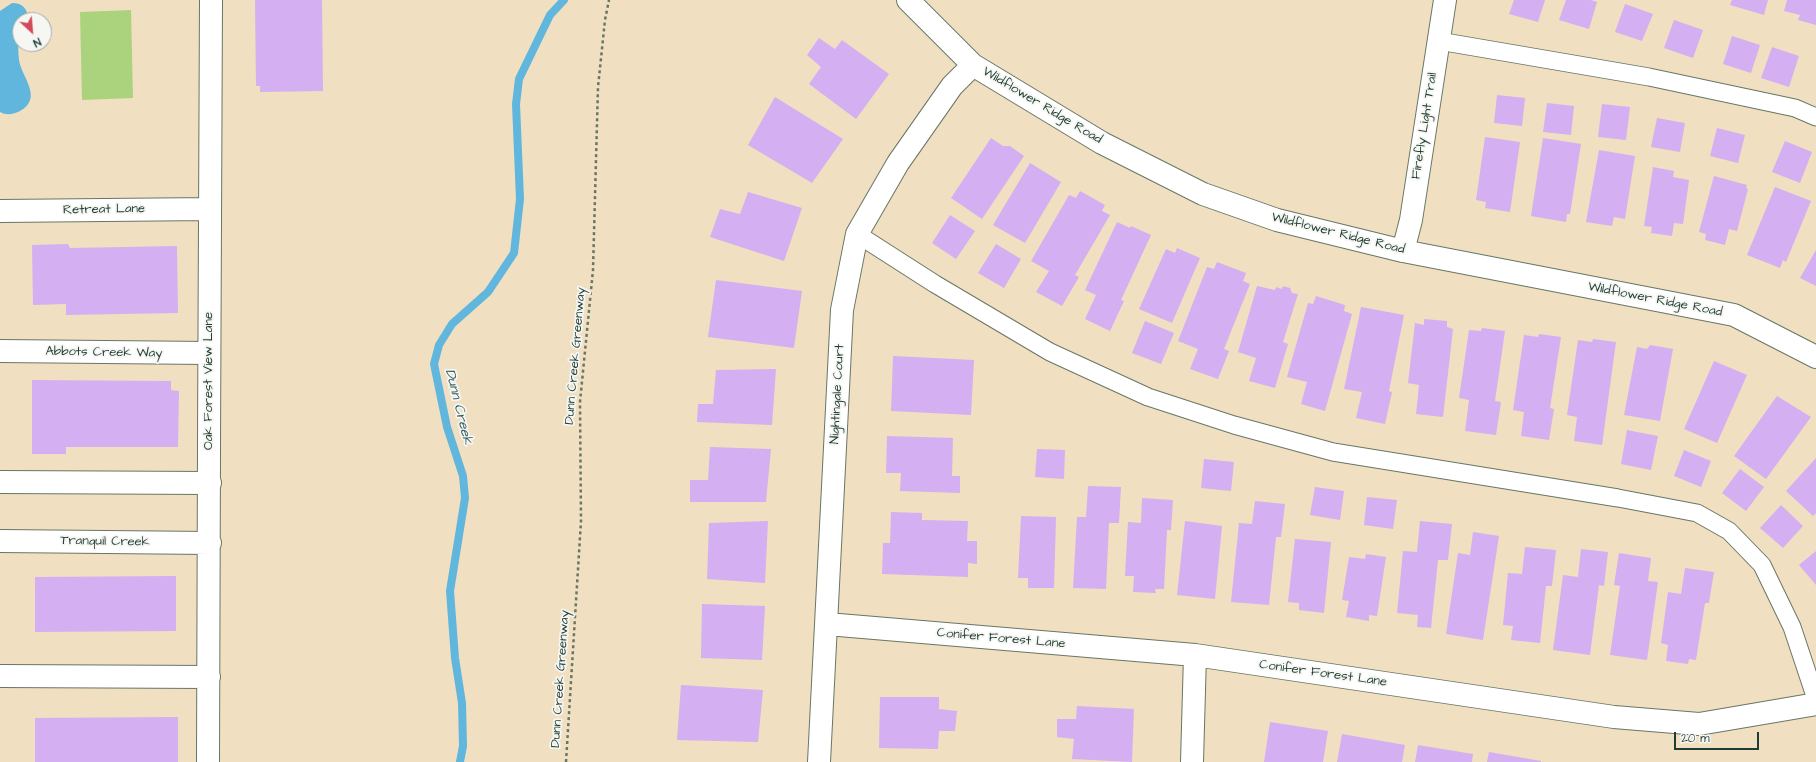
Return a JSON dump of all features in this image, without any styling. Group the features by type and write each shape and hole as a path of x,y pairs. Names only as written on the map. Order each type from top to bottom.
{"street":[{"name":"Oak Forest View Lane","path":"208,762 210,543 208,353 210,0"},
{"name":"Wildflower Ridge Road","path":"908,0 974,65 1102,143 1203,194 1277,220 1403,251 1734,315 1816,357"},
{"name":"Firefly Light Trail","path":"1403,251 1411,220 1445,0"},
{"name":"Nightingale Court","path":"819,762 842,310 857,234 898,163 952,86 974,65"},
{"name":"Retreat Lane","path":"0,211 209,209"},
{"name":"Abbots Creek Way","path":"0,351 208,353"},
{"path":"0,482 210,483"},
{"name":"Tranquil Creek","path":"0,541 210,543"},
{"name":"Conifer Forest Lane","path":"827,624 1195,655 1614,717 1699,724 1816,704"},
{"path":"1192,762 1195,655"},
{"path":"0,676 209,677"}],"lane":[{"path":"1438,41 1648,77 1795,108 1816,118"},
{"path":"857,234 936,284 1050,352 1148,397 1234,425 1334,452 1618,498 1697,513 1729,531 1762,565 1792,627 1816,699"}],"path":[{"name":"Dunn Creek Greenway","path":"566,762 581,521 580,402 593,270 598,88 605,20 609,0"}],"green space":[{"path":"131,10 133,98 82,100 80,12"}],"water":[{"path":"12,3 16,3 22,5 27,12 12,12 12,52 18,52 19,60 31,93 27,106 13,114 0,112 0,11"}],"building":[{"path":"255,0 322,0 323,91 260,92 260,86 256,86"},
{"path":"1514,0 1545,0 1538,22 1509,14"},
{"path":"1566,0 1591,0 1597,2 1589,29 1559,20"},
{"path":"1732,0 1768,0 1764,15 1730,5"},
{"path":"1787,0 1816,0 1816,25 1798,20 1800,15 1784,11"},
{"path":"1625,4 1653,14 1642,41 1615,32"},
{"path":"1674,20 1703,30 1693,58 1664,48"},
{"path":"1732,36 1760,45 1751,73 1723,64"},
{"path":"819,38 835,49 842,40 889,74 856,119 809,84 821,67 807,55"},
{"path":"1772,47 1799,56 1789,87 1761,78"},
{"path":"1497,95 1525,98 1522,126 1494,123"},
{"path":"775,97 843,139 812,183 748,145"},
{"path":"1547,103 1574,106 1571,135 1543,132"},
{"path":"1602,104 1630,107 1626,140 1598,137"},
{"path":"1657,118 1685,123 1680,152 1651,147"},
{"path":"1717,128 1745,135 1738,163 1710,156"},
{"path":"1485,137 1520,142 1510,212 1485,208 1486,202 1476,200"},
{"path":"991,138 1003,146 1010,146 1024,156 982,219 951,198"},
{"path":"1543,138 1581,144 1570,214 1567,214 1566,222 1531,216"},
{"path":"1785,141 1812,152 1800,183 1772,172"},
{"path":"1599,150 1635,156 1625,219 1614,217 1612,226 1586,222"},
{"path":"1030,163 1061,182 1025,243 993,225"},
{"path":"1653,167 1674,171 1673,177 1689,180 1683,224 1674,223 1672,236 1651,233 1652,227 1644,226"},
{"path":"1714,176 1747,185 1746,188 1748,189 1737,231 1729,229 1725,245 1705,240 1706,234 1699,232"},
{"path":"1775,187 1811,201 1786,262 1783,260 1780,268 1747,255"},
{"path":"1080,191 1105,205 1102,211 1110,215 1075,275 1079,277 1062,306 1036,292 1049,271 1031,261 1069,195 1076,198"},
{"path":"748,192 802,208 784,261 710,237 720,209 740,214"},
{"path":"950,215 975,231 956,259 932,243"},
{"path":"1117,222 1130,228 1131,226 1151,235 1121,300 1124,301 1110,331 1085,319 1096,295 1085,290"},
{"path":"68,244 70,248 177,246 178,313 66,315 66,304 33,305 32,245"},
{"path":"996,244 1021,259 1004,288 978,273"},
{"path":"1177,248 1200,258 1172,323 1139,309 1166,249 1175,253"},
{"path":"1816,250 1816,286 1800,278"},
{"path":"1217,262 1246,273 1243,281 1250,284 1224,349 1229,351 1218,379 1190,369 1198,349 1178,341 1207,267 1214,269"},
{"path":"716,280 802,291 794,348 708,337"},
{"path":"1257,286 1275,290 1276,287 1282,289 1283,286 1290,288 1292,293 1298,294 1283,342 1288,344 1275,388 1249,381 1256,358 1238,352"},
{"path":"1316,296 1345,305 1344,311 1352,314 1325,411 1301,404 1307,382 1287,377 1308,303 1313,304"},
{"path":"1361,307 1404,315 1389,391 1392,392 1385,424 1356,418 1362,392 1344,389"},
{"path":"1424,319 1447,321 1447,327 1453,329 1443,417 1416,414 1419,385 1408,383 1415,323 1424,325"},
{"path":"1145,321 1174,333 1161,364 1132,353"},
{"path":"1482,328 1505,331 1495,401 1501,402 1496,435 1465,431 1469,400 1459,398 1469,330 1481,331"},
{"path":"1539,334 1561,337 1550,408 1554,409 1549,440 1521,436 1524,412 1513,410 1524,335 1538,337"},
{"path":"1593,339 1616,342 1602,445 1574,441 1577,417 1567,415 1578,340 1592,342"},
{"path":"1650,345 1673,349 1660,421 1624,415 1637,347 1647,349"},
{"path":"893,356 974,360 971,415 891,411"},
{"path":"1714,361 1747,375 1717,443 1684,429"},
{"path":"776,369 772,425 697,422 698,404 713,404 716,370"},
{"path":"32,380 171,381 171,390 179,391 178,447 66,447 66,454 32,454"},
{"path":"1777,396 1811,417 1766,479 1734,456"},
{"path":"1627,430 1658,436 1651,470 1621,464"},
{"path":"887,436 953,438 952,476 960,476 960,493 900,491 901,473 886,473"},
{"path":"710,447 771,449 766,502 690,502 690,480 708,480"},
{"path":"1037,449 1065,450 1064,479 1035,477"},
{"path":"1684,450 1711,461 1701,487 1674,476"},
{"path":"1816,458 1816,513 1813,516 1786,491"},
{"path":"1204,459 1234,462 1231,491 1201,488"},
{"path":"1740,469 1764,487 1746,511 1722,493"},
{"path":"1088,486 1121,487 1119,523 1109,523 1106,589 1073,588 1077,517 1086,517"},
{"path":"1315,487 1344,491 1340,520 1310,515"},
{"path":"1367,497 1397,500 1393,529 1364,525"},
{"path":"1142,498 1173,500 1171,530 1167,530 1164,589 1155,589 1156,593 1133,592 1134,576 1125,576 1128,522 1141,523"},
{"path":"1255,501 1285,504 1281,537 1276,537 1269,605 1231,602 1239,523 1252,524"},
{"path":"1781,505 1803,526 1783,548 1760,528"},
{"path":"891,512 922,513 922,520 968,521 967,541 977,541 977,564 968,563 968,577 882,574 883,543 890,543"},
{"path":"1021,516 1056,517 1054,588 1028,588 1028,578 1018,578"},
{"path":"768,521 765,583 707,579 709,523"},
{"path":"1185,521 1222,526 1215,599 1177,595"},
{"path":"1420,521 1452,524 1448,560 1438,560 1431,628 1417,627 1418,615 1397,613 1403,551 1417,552"},
{"path":"1473,532 1499,536 1483,640 1446,634 1458,553 1470,555"},
{"path":"1295,539 1331,542 1324,613 1299,610 1299,603 1288,602"},
{"path":"1525,547 1556,550 1552,586 1546,586 1540,643 1511,640 1513,626 1503,625 1508,573 1522,574"},
{"path":"1581,549 1608,552 1604,586 1599,585 1590,655 1553,650 1563,575 1578,577"},
{"path":"1816,551 1816,585 1799,565"},
{"path":"1619,553 1651,558 1648,581 1658,582 1647,660 1610,655 1620,586 1614,585"},
{"path":"1366,554 1386,557 1377,616 1369,615 1369,621 1346,617 1349,601 1342,600 1349,557 1365,559"},
{"path":"1685,568 1714,572 1709,603 1705,603 1696,660 1689,659 1688,664 1666,661 1668,645 1661,643 1668,592 1681,594"},
{"path":"176,576 176,631 35,632 35,577"},
{"path":"702,604 765,606 762,660 701,658"},
{"path":"681,685 763,690 758,742 677,740"},
{"path":"880,697 939,697 939,709 957,711 955,731 939,731 938,749 879,748"},
{"path":"1077,706 1134,709 1132,762 1072,759 1074,739 1057,737 1057,719 1076,719"},
{"path":"178,717 178,762 35,762 35,718"},
{"path":"1270,722 1328,731 1323,762 1264,762"},
{"path":"1342,734 1405,745 1402,762 1337,762"},
{"path":"1418,745 1473,754 1472,762 1415,762"},
{"path":"1489,752 1541,761 1541,762 1487,762"}],"waterway":[{"name":"Dunn Creek","path":"460,762 463,746 462,703 455,658 450,591 465,498 463,476 447,427 434,364 439,345 452,324 488,292 514,253 520,199 516,104 519,79 550,15 564,0"}]}
